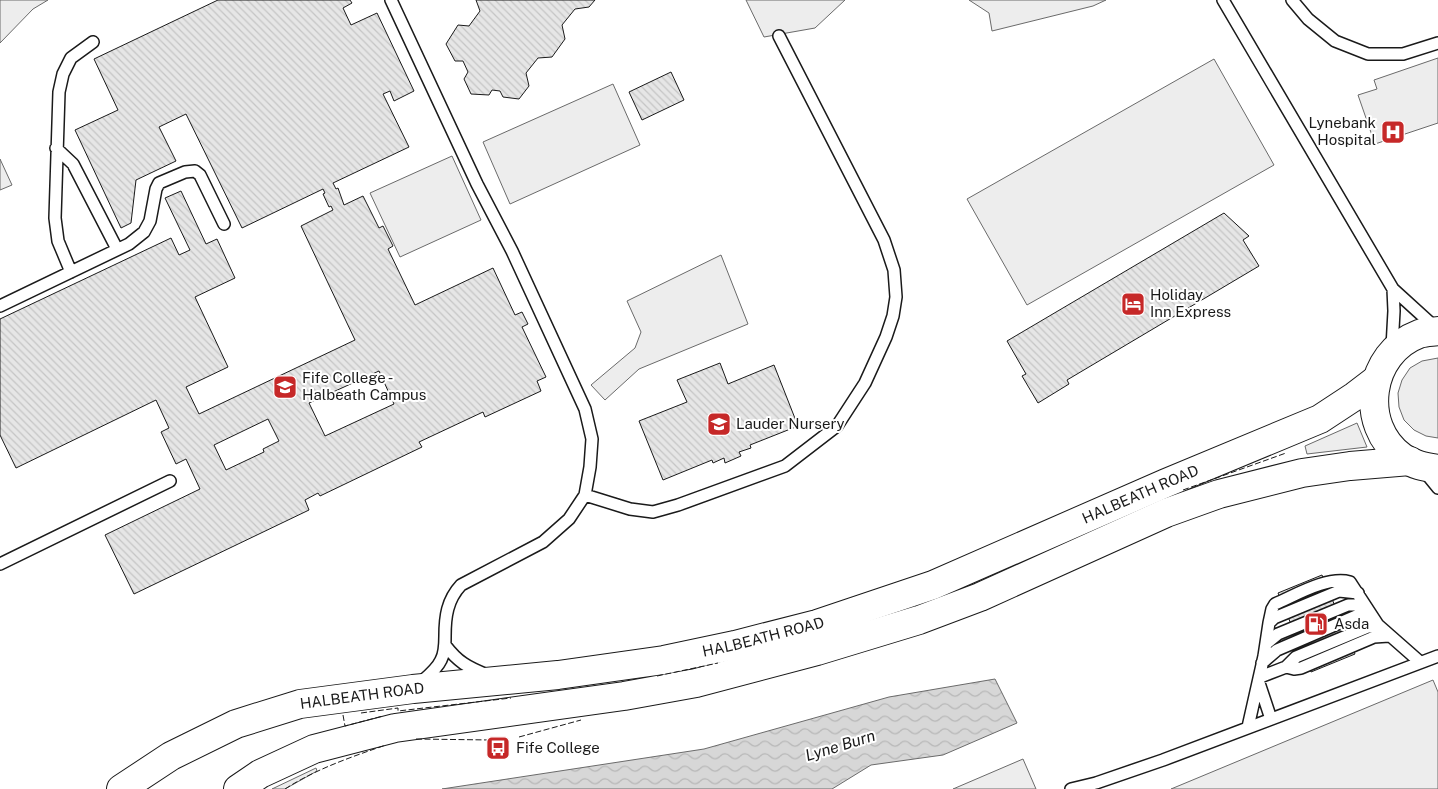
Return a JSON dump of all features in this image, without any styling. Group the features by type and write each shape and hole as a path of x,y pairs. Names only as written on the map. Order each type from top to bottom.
{"main road":[{"path":"1423,466 1402,457 1386,442 1377,423 1373,402 1376,380 1385,361 1400,345 1419,334 1438,331"},
{"name":"HALBEATH ROAD","path":"121,789 171,756 236,724 300,704 412,689 558,675 664,660 735,645 817,624 888,601 933,585 1320,418 1376,380"},
{"name":"HALBEATH ROAD","path":"238,789 260,774 314,749 395,728 614,697 696,683 818,652 954,607 1166,513 1218,494 1302,473 1350,466 1423,466"}],"lane":[{"path":"391,0 476,184 512,251 585,409 592,439 585,496 569,519 543,542 461,585 454,592 448,606 445,622 445,645 441,660 430,674 412,689"},
{"path":"1223,0 1393,289 1438,331"},
{"path":"1292,0 1308,19 1335,41 1368,54 1403,54 1438,43"},
{"path":"585,496 630,509 653,512 678,505 786,466 837,426 865,383 886,337 893,316 896,297 894,270 884,240 779,36"},
{"path":"71,272 58,241 55,218 59,92 63,74 71,58 93,42"},
{"path":"56,148 73,164 117,249"},
{"path":"0,306 129,244 144,232 150,222 156,189 159,183 185,172 195,171 200,175 224,224"},
{"path":"1392,354 1393,289"},
{"path":"1423,466 1438,488"},
{"path":"0,564 170,481"},
{"path":"1248,727 1272,609 1275,604 1331,581 1341,580 1350,582 1374,620 1389,636 1420,662"},
{"path":"1266,643 1278,634 1348,605 1365,605"},
{"path":"1262,663 1276,650 1356,616 1364,615 1374,620"},
{"path":"1259,680 1286,667 1296,656 1368,627 1374,620"},
{"path":"1286,667 1301,668 1374,637 1389,636"},
{"path":"445,645 457,660 474,670 499,680"},
{"path":"1071,789 1096,783 1438,656"},
{"path":"1259,680 1271,719"}],"shaded area":[{"path":"0,0 48,0 33,9 0,43"},
{"path":"746,0 845,0 815,28 764,37"},
{"path":"969,0 1106,0 1093,6 992,31 989,13"},
{"path":"1438,58 1438,123 1375,144 1358,95 1377,89 1374,80"},
{"path":"1214,59 1274,165 1027,305 967,199"},
{"path":"613,84 640,145 510,204 483,142"},
{"path":"452,156 481,220 400,257 370,193"},
{"path":"0,159 12,185 0,190"},
{"path":"721,255 748,324 639,369 605,400 591,385 635,348 641,332 627,301"},
{"path":"1438,358 1438,438 1426,436 1414,430 1404,420 1399,407 1398,393 1402,380 1410,368 1422,361"},
{"path":"1357,423 1367,447 1307,454 1305,446"},
{"path":"1433,680 1438,692 1438,789 1171,789"},
{"path":"1023,759 1036,789 953,789"},
{"path":"316,768 317,771 285,789 272,789"}],"water":[{"name":"Lyne Burn","path":"995,679 1017,723 943,755 871,765 832,789 442,789 704,749 889,697"}],"building":[{"path":"218,0 350,0 352,3 343,8 351,25 377,13 414,91 394,101 390,91 383,94 409,147 333,183 336,189 338,188 344,205 363,196 379,228 383,226 393,246 388,249 415,305 493,268 515,315 522,312 528,324 522,327 546,377 537,381 541,391 485,417 483,412 419,442 422,447 320,496 318,493 305,500 309,510 134,594 105,535 200,489 186,459 176,464 161,432 169,428 156,400 16,468 0,435 0,319 171,238 179,255 190,250 165,198 181,191 206,244 217,239 235,278 195,297 228,367 186,387 199,414 355,340 301,226 333,210 331,206 329,207 323,194 325,193 323,189 242,228 186,114 159,127 176,161 136,180 131,223 121,228 75,130 118,110 94,59","holes":["379,371 394,404 325,436 309,403","268,419 279,441 263,449 264,452 226,470 214,445"]},
{"path":"476,0 595,0 589,7 575,9 562,25 565,39 552,57 538,58 526,73 529,86 519,99 503,97 500,91 492,90 489,95 471,94 464,79 468,72 463,61 455,61 446,44 458,25 469,26 480,11"},
{"path":"671,72 684,100 642,120 629,92"},
{"name":"Holiday Inn Express","path":"1224,213 1249,236 1243,240 1259,266 1067,380 1069,384 1038,403 1022,376 1026,374 1007,341"},
{"name":"Lauder Nursery","path":"720,363 728,384 774,365 798,426 750,445 751,448 739,452 741,456 725,463 724,458 713,463 712,460 663,480 639,421 687,402 677,380"},
{"name":"Asda","path":"1322,575 1355,654 1311,672 1278,593"}],"fence":[{"path":"1183,490 1286,453"},
{"path":"657,676 718,663"},
{"path":"361,713 398,708 398,711 511,698"},
{"path":"343,715 345,726 383,716"},
{"path":"519,737 581,720"},
{"path":"416,739 491,740"},
{"path":"285,789 321,769 386,745"}],"place":[{"name":"Lynebank Hospital","path":"1393,132"},
{"name":"Holiday Inn Express","path":"1133,304"},
{"name":"Fife College - Halbeath Campus","path":"285,387"},
{"name":"Lauder Nursery","path":"719,424"},
{"name":"Asda","path":"1316,624"},
{"name":"Fife College","path":"498,748"}]}
